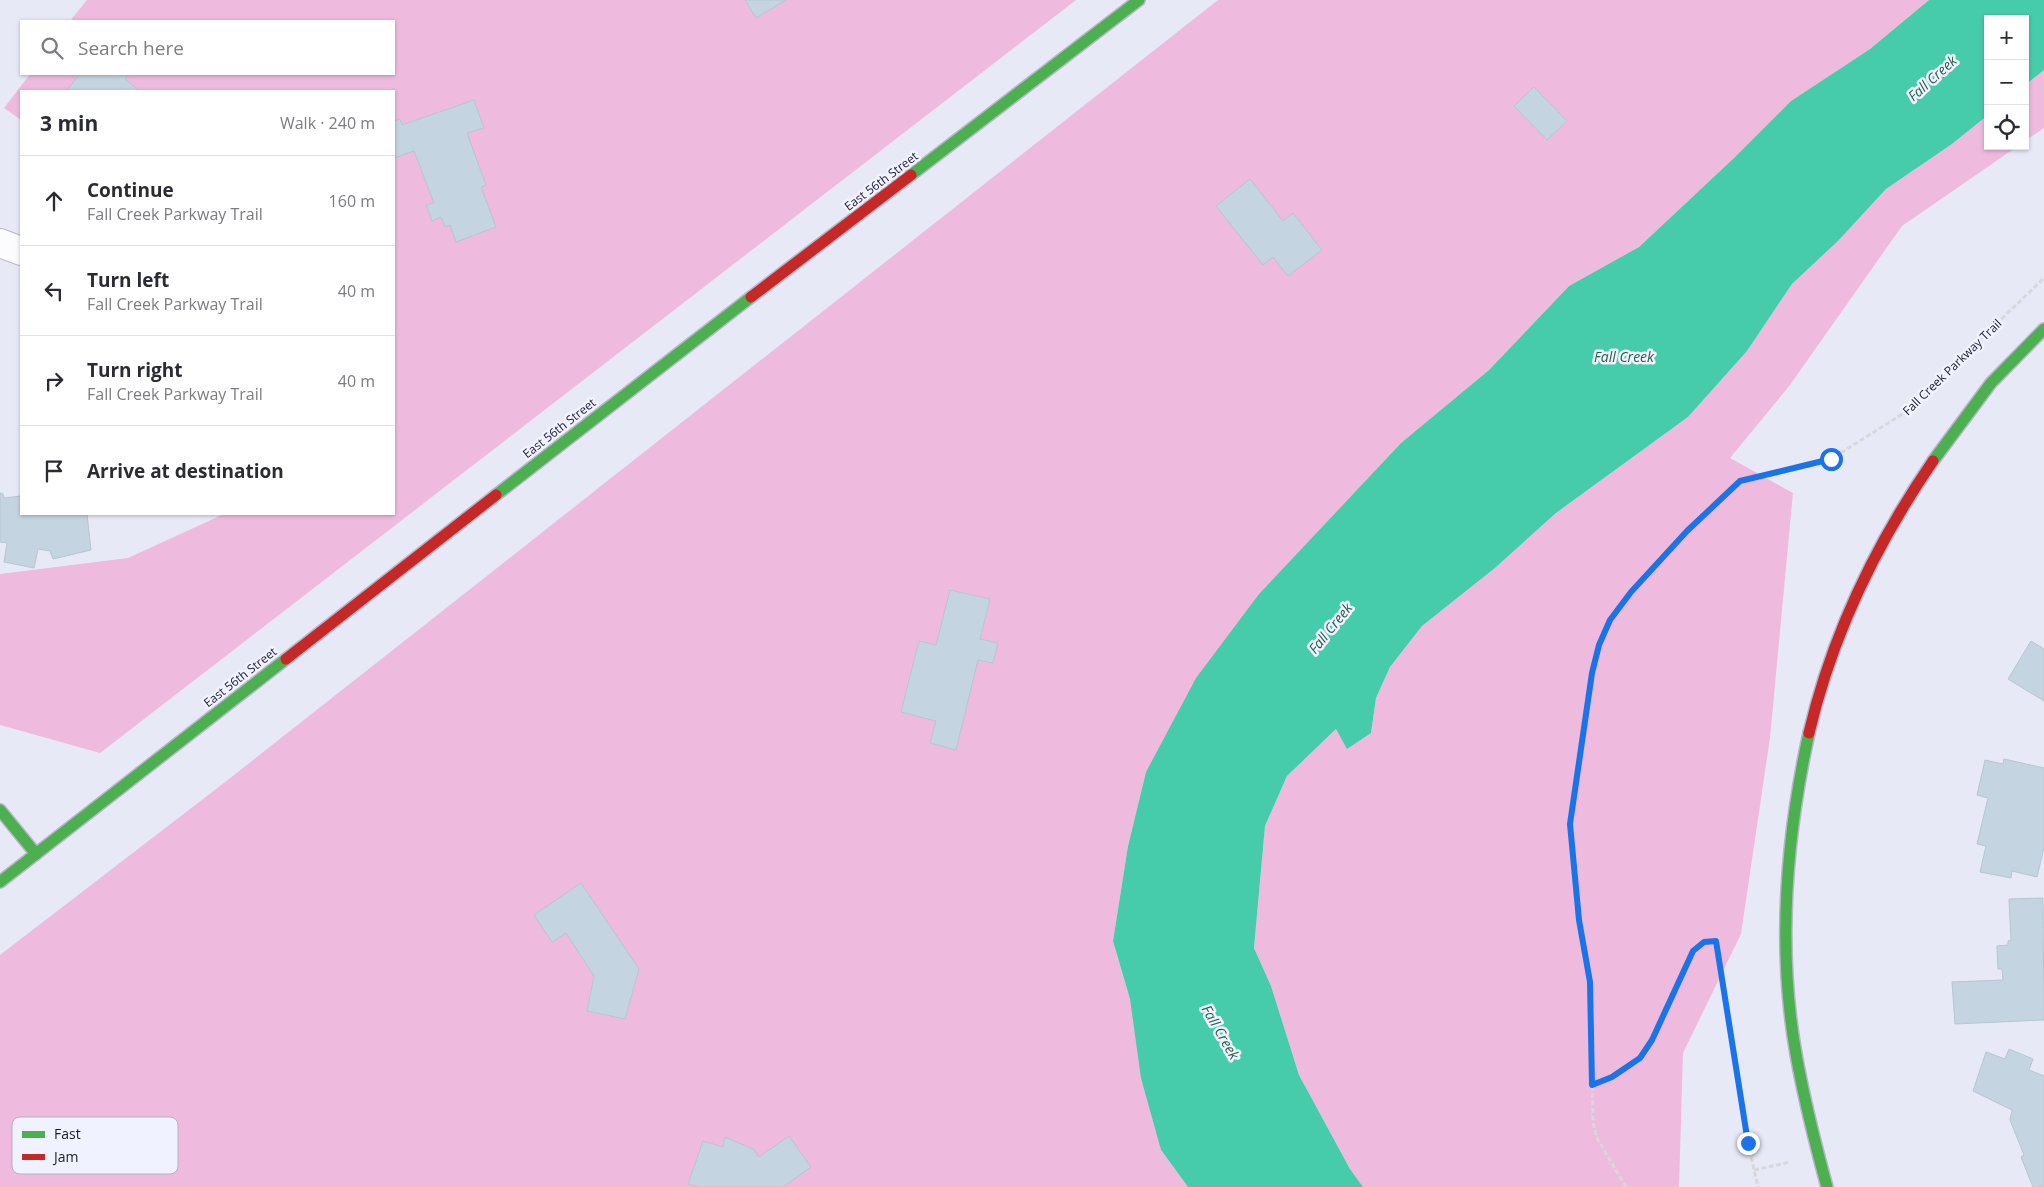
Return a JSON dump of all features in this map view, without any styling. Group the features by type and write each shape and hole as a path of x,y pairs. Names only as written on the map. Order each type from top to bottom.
{"main road":[{"name":"East 56th Street","path":"0,882 639,383 1139,0"},
{"path":"1826,1187 1802,1098 1795,1055 1784,941 1793,807 1817,698 1866,572 1899,514 1947,438 2005,369 2044,329"},
{"path":"0,810 36,854"}],"street":[{"path":"0,243 20,251"}],"path":[{"name":"Fall Creek Parkway Trail","path":"1626,1187 1598,1140 1593,1123 1590,982 1579,920 1570,824 1592,673 1599,645 1610,620 1631,592 1687,531 1740,481 1831,459 1904,413 2044,278"},
{"path":"1592,1085 1612,1077 1640,1058 1652,1040 1693,951 1704,942 1716,941 1758,1187"},
{"path":"1754,1170 1817,1156"}],"shaded area":[{"path":"87,0 1076,0 100,753 0,725 0,574 128,558 222,515 395,515 395,90 20,90 20,119 4,108 29,75 395,75 395,20 71,20"},
{"path":"1218,0 1929,0 1870,49 1791,101 1734,158 1639,247 1569,286 1489,370 1401,443 1259,594 1146,772 1128,846 1113,941 1130,999 1161,1150 1188,1187 0,1187 0,955 229,779"},
{"path":"2044,70 2044,128 2029,138 2029,105 2029,82"},
{"path":"1984,118 1984,150 2012,150 1902,226 1790,385 1730,458 1793,493 1770,738 1741,934 1683,1053 1679,1187 1363,1187 1350,1169 1299,1075 1271,986 1254,948 1265,826 1287,776 1336,729 1371,733 1376,698 1390,667 1422,626 1495,568 1556,513 1688,417 1747,351 1792,284 1838,241 1886,189 1952,144"}],"water":[{"name":"Fall Creek","path":"1929,0 2044,0 2044,70 2029,82 2029,15 1984,15 1984,118 1952,144 1886,189 1838,241 1792,284 1747,351 1688,417 1556,513 1495,568 1422,626 1390,667 1376,698 1371,733 1347,749 1336,729 1287,776 1265,826 1254,948 1271,986 1299,1075 1350,1169 1363,1187 1188,1187 1161,1150 1141,1078 1130,999 1113,941 1128,846 1146,772 1196,678 1259,594 1401,443 1489,370 1569,286 1639,247 1734,158 1791,101 1870,49"}],"building":[{"path":"745,0 786,0 756,18"},
{"path":"79,75 128,75 125,79 139,90 67,90"},
{"path":"1534,87 1567,121 1547,140 1514,106"},
{"path":"474,100 484,128 467,133 486,185 481,187 496,227 456,242 450,225 445,227 441,217 432,221 426,205 434,203 414,151 395,158 395,121 400,119 402,125"},
{"path":"1250,179 1283,221 1293,213 1322,250 1288,276 1273,257 1263,265 1216,206"},
{"path":"0,493 3,494 4,498 20,496 20,515 87,515 91,550 53,559 50,551 38,549 34,568 4,562 7,543 0,542"},
{"path":"950,590 990,599 980,639 998,643 993,663 978,660 956,750 930,743 936,721 901,712 919,641 936,645"},
{"path":"2031,641 2044,649 2044,701 2008,679"},
{"path":"2004,759 2044,768 2044,848 2037,877 2012,871 2011,878 1980,872 1986,846 1977,844 1988,798 1977,795 1985,760 2003,764"},
{"path":"581,883 639,969 625,1019 587,1011 594,976 566,933 552,942 534,915"},
{"path":"2043,898 2044,1020 1955,1024 1952,982 2003,980 2002,969 1998,969 1997,946 2008,945 2008,941 2011,940 2009,899"},
{"path":"2009,1049 2033,1059 2029,1070 2044,1076 2044,1186 2041,1187 2033,1187 2021,1157 2024,1155 2010,1120 2012,1110 1973,1091 1986,1052 2005,1059"},
{"path":"789,1136 811,1167 783,1187 699,1187 688,1184 703,1141 723,1147 725,1137 753,1149 759,1157"}],"traffic: fast":[{"path":"911,175 1139,0"},
{"path":"496,495 751,297"},
{"path":"1933,461 1991,383 2044,329"},
{"path":"0,882 286,659"},
{"path":"1809,733 1801,773 1790,852 1786,933 1787,973 1790,1014 1799,1071 1827,1187"},
{"path":"0,810 36,854"}],"traffic: jam":[{"path":"751,297 911,175"},
{"path":"1809,733 1830,661 1858,591 1912,492 1933,461"},
{"path":"286,659 496,495"}],"route":[{"path":"1748,1143 1716,941 1704,942 1693,951 1652,1040 1640,1058 1625,1070 1592,1085 1590,982 1579,920 1570,824 1592,673 1599,645 1610,620 1631,592 1687,531 1740,481 1831,459"}]}
